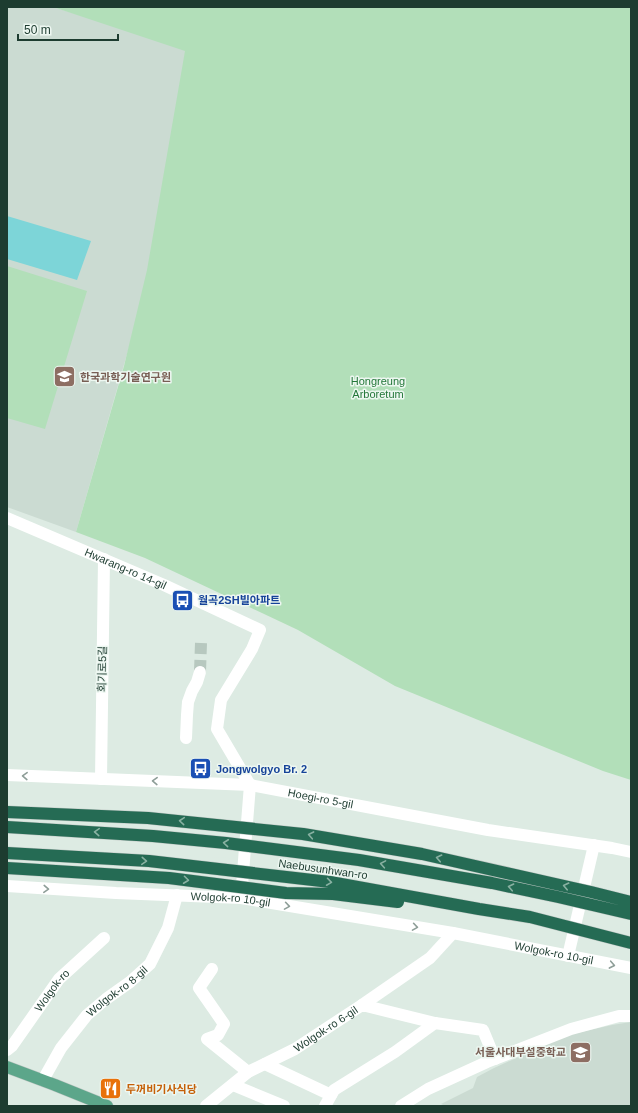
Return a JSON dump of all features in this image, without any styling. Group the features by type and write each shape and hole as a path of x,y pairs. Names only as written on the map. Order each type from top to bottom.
{"highway":[{"path":"7,812 148,818 303,834 422,854 631,902"},
{"name":"Naebusunhwan-ro","path":"7,827 154,836 226,843 359,860 492,883 631,914"},
{"name":"Naebusunhwan-ro","path":"7,852 149,861 330,882 530,917 631,943"},
{"path":"7,868 169,878 286,892 333,894 530,917"}],"main road":[{"path":"7,1068 42,1080 101,1105"}],"street":[{"name":"Hwarang-ro 14-gil","path":"7,518 164,584 260,630 252,649 222,700 217,729 250,785"},
{"name":"회기로5길","path":"101,779 104,559"},
{"path":"186,738 188,702 200,672"},
{"name":"Hoegi-ro 5-gil","path":"7,776 250,785 488,830 594,845 631,852"},
{"path":"241,898 250,785"},
{"path":"568,956 594,845"},
{"name":"Wolgok-ro 10-gil","path":"7,886 241,898 453,933 631,968"},
{"name":"Wolgok-ro 8-gil","path":"42,1080 62,1048 87,1015 130,982 150,964 168,928 177,895"},
{"path":"362,1005 430,958 453,933"},
{"name":"Wolgok-ro","path":"7,1050 12,1046 59,979 104,938"},
{"path":"212,969 199,988 224,1024 218,1035 207,1038 248,1072"},
{"name":"Wolgok-ro 6-gil","path":"206,1106 248,1072 295,1049 362,1005 436,1023 483,1030 495,1059"},
{"path":"401,1106 428,1089 495,1059 571,1029 619,1016 631,1016"},
{"path":"325,1106 334,1090 395,1052 436,1023"},
{"path":"265,1064 331,1095"},
{"path":"233,1084 284,1106"}],"shaded area":[{"name":"한국과학기술연구원","path":"7,7 53,7 200,52 158,246 76,532 7,507"},
{"name":"서울사대부설중학교","path":"631,1022 631,1106 445,1106 441,1104 473,1088 477,1077 568,1035"}],"green space":[{"name":"Hongreung Arboretum","path":"53,7 631,7 631,780 603,771 395,686 298,630 145,558 76,532 124,366 147,270 185,51"},
{"path":"7,266 87,291 45,429 7,418"}],"water":[{"path":"7,216 91,241 77,280 7,259"}],"pier":[{"path":"7,830 243,847 448,879 631,916 631,929 576,916 445,895 332,871 240,859 7,842"}],"tunnel":[{"path":"200,672 201,643"}],"place":[{"name":"한국과학기술연구원","path":"64,377"},
{"name":"월곡2SH빌아파트","path":"182,600"},
{"name":"Jongwolgyo Br. 2","path":"201,769"},
{"name":"서울사대부설중학교","path":"581,1052"},
{"name":"두꺼비기사식당","path":"110,1089"}]}
